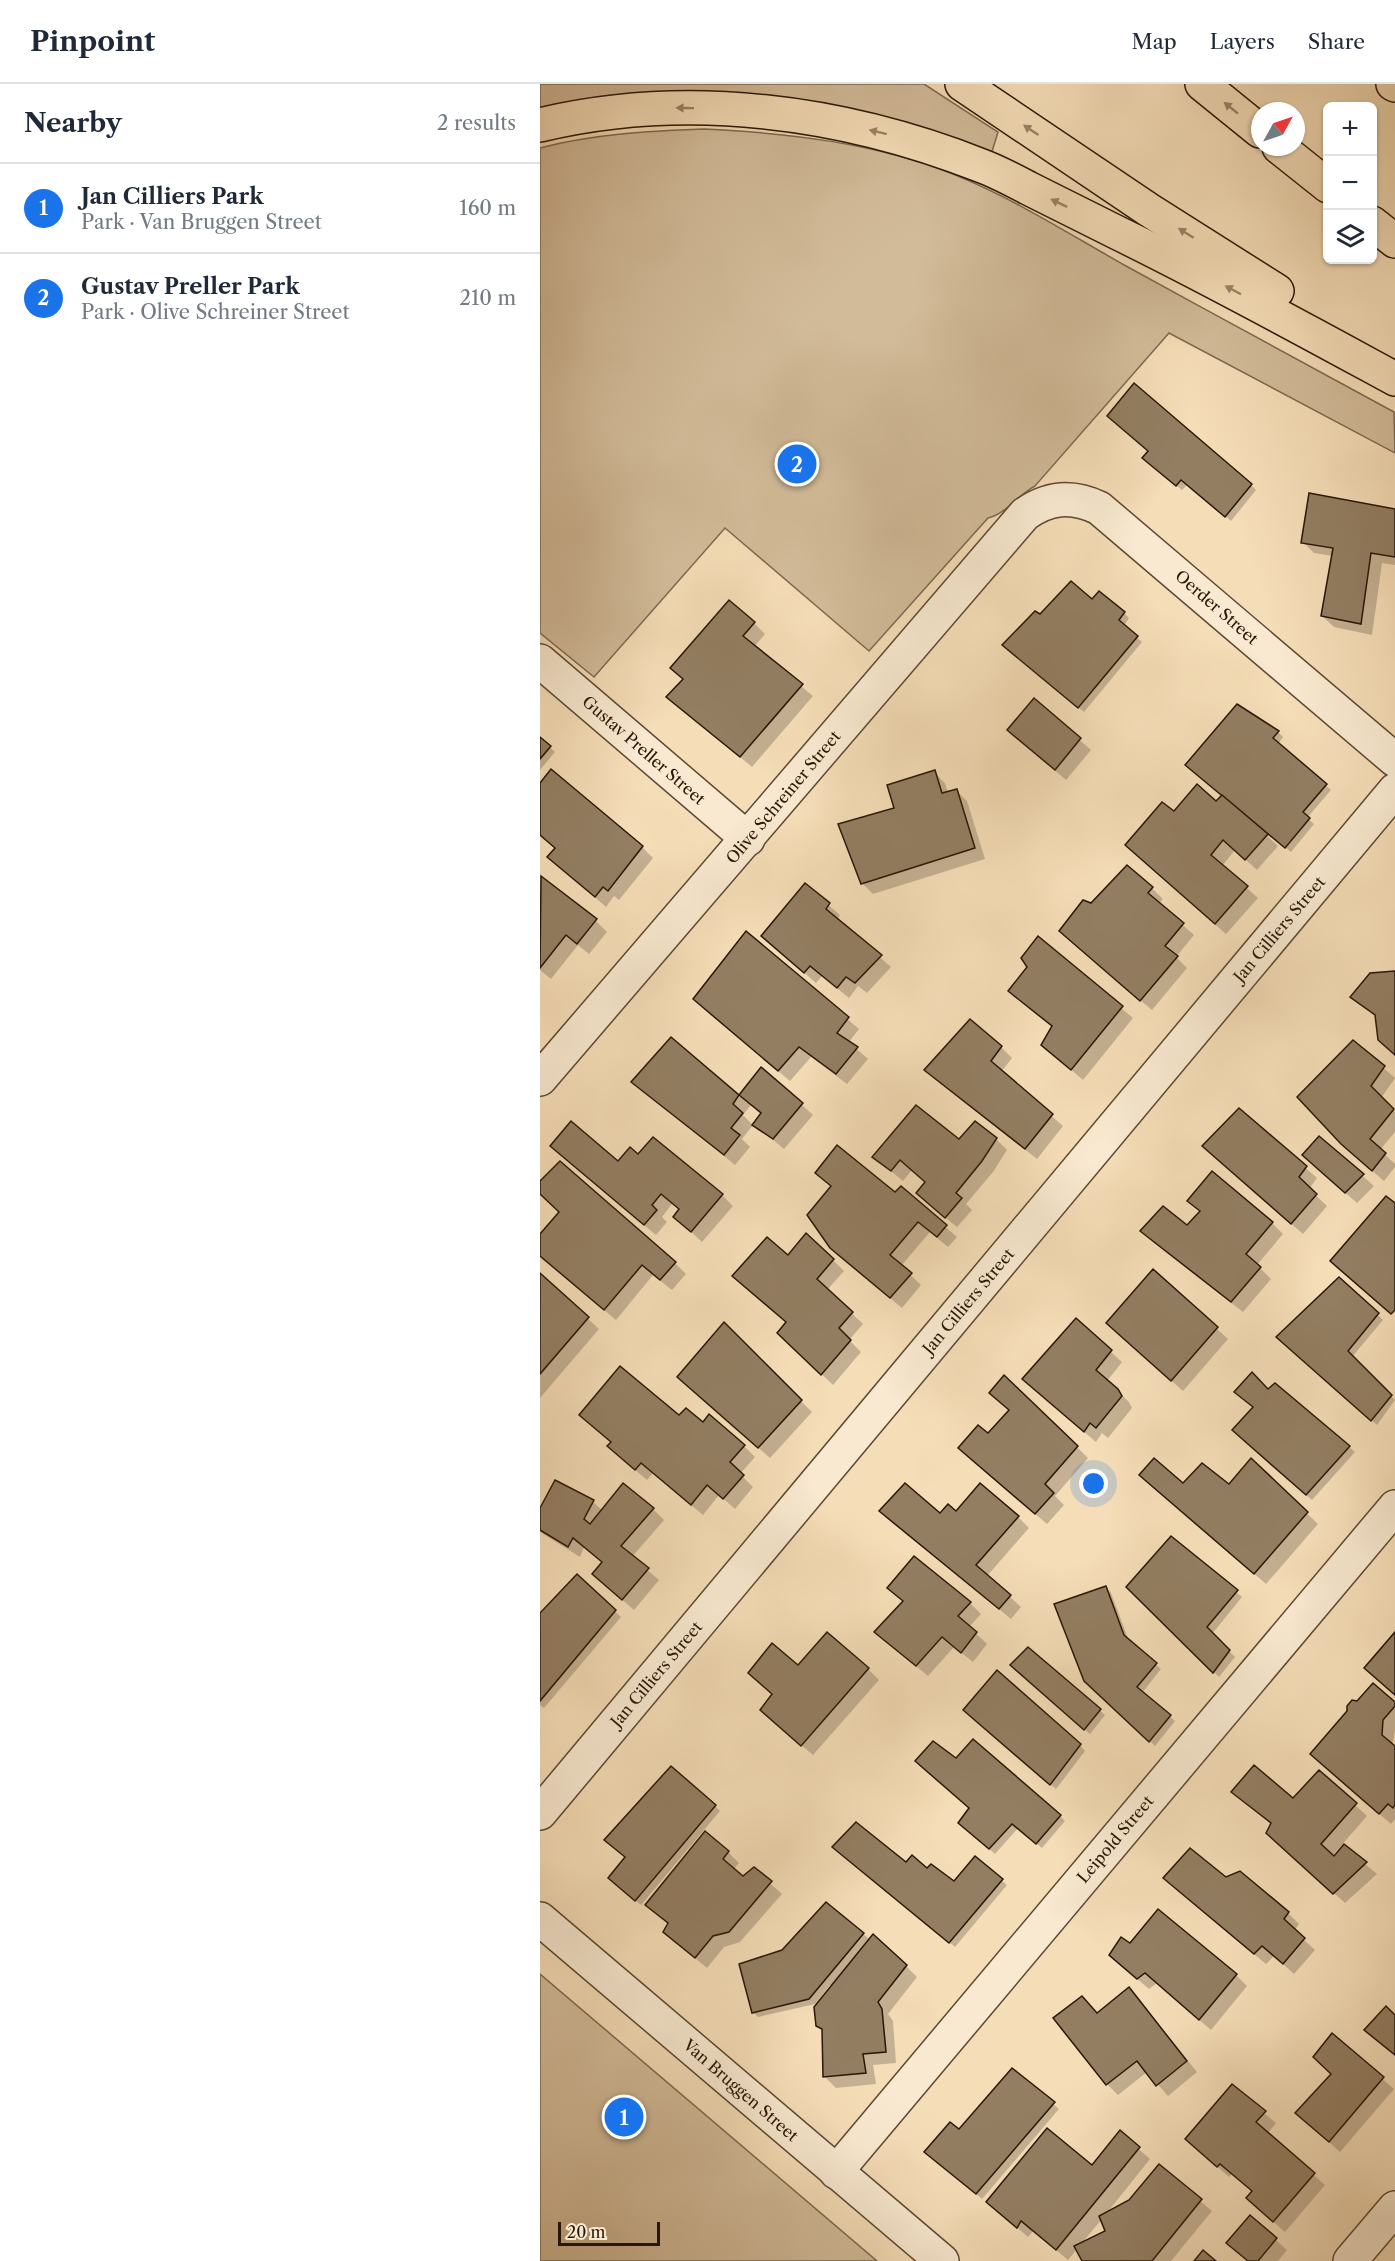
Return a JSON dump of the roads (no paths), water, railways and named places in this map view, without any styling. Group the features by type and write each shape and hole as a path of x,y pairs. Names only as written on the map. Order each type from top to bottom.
{"highway":[{"path":"962,84 1149,210 1395,366"},
{"path":"1202,84 1251,124"},
{"path":"540,125 574,117 625,110 729,109 834,122 926,146 985,167 1227,287 1395,379"},
{"path":"1290,156 1323,182"},
{"path":"1377,227 1395,241"}],"street":[{"name":"Oerder Street","path":"1024,514 1046,501 1058,499 1079,500 1099,508 1395,760"},
{"name":"Olive Schreiner Street","path":"540,1079 748,839 1024,514"},
{"name":"Gustav Preller Street","path":"540,661 748,839"},
{"name":"Jan Cilliers Street","path":"540,1813 1395,790"},
{"name":"Leipold Street","path":"836,2172 1395,1507"},
{"name":"Van Bruggen Street","path":"540,1919 942,2261"},
{"path":"1350,2261 1395,2208"}],"place":[{"name":"Gustav Preller Park","path":"797,464"},
{"name":"Jan Cilliers Park","path":"624,2117"}]}
